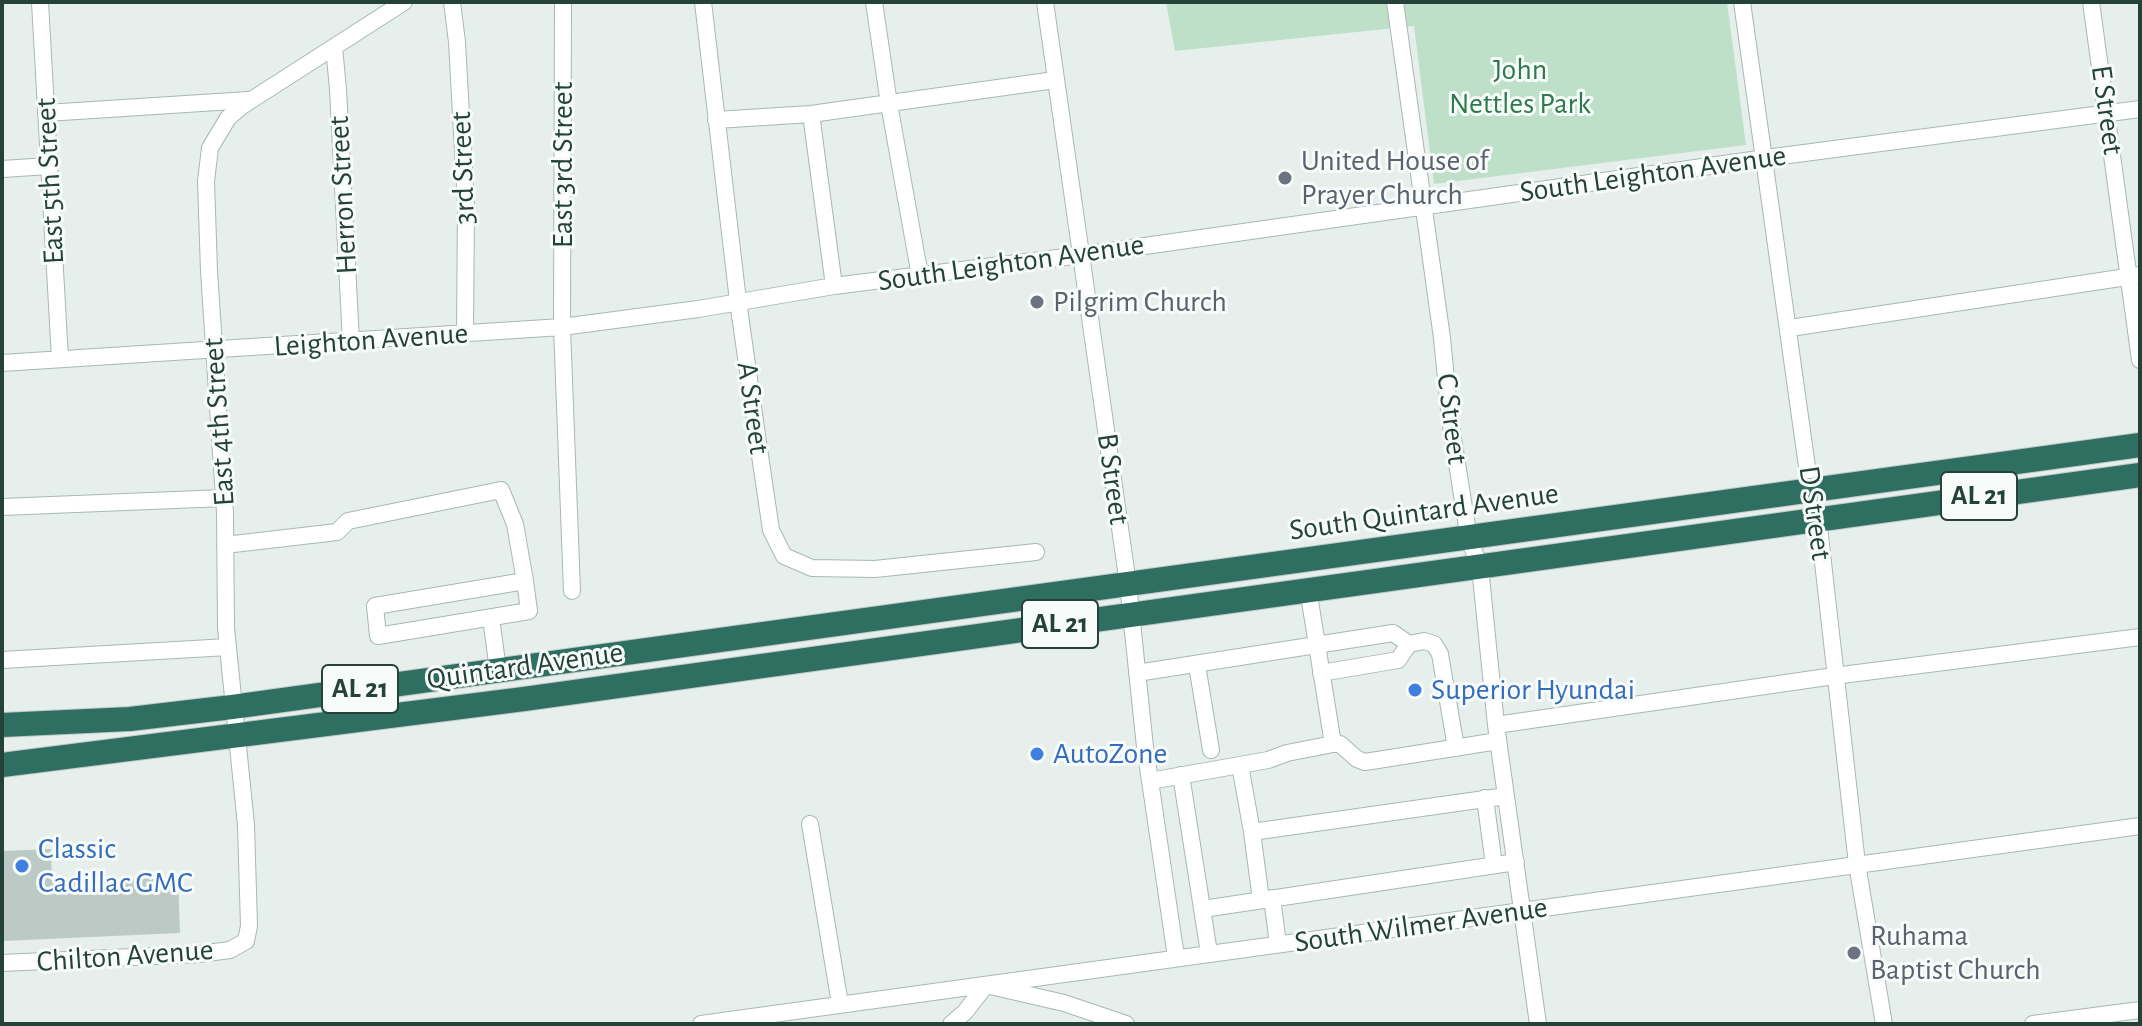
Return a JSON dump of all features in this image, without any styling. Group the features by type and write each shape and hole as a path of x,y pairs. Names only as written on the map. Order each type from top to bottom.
{"highway":[{"name":"South Quintard Avenue","path":"717,640 2140,445"},
{"name":"South Quintard Avenue","path":"722,671 2140,475"},
{"name":"Quintard Avenue","path":"2,725 130,719 232,707 717,640"},
{"name":"Quintard Avenue","path":"2,765 722,671"}],"street":[{"name":"East 5th Street","path":"40,2 60,359"},
{"name":"East 4th Street","path":"246,941 249,926 246,825 228,647 224,498 206,181 210,148 228,118 251,100 404,2"},
{"name":"3rd Street","path":"452,2 466,205 465,335"},
{"name":"East 3rd Street","path":"563,2 562,327 572,591"},
{"name":"A Street","path":"703,2 738,301 771,530 784,556 812,568 875,569 1036,552"},
{"path":"874,2 920,276"},
{"name":"B Street","path":"1045,2 1128,584 1150,781 1176,957"},
{"name":"C Street","path":"1395,2 1450,419 1469,539 1480,567 1497,733 1538,1024"},
{"name":"D Street","path":"1742,2 1810,488 1818,518 1857,864 1884,1024"},
{"name":"E Street","path":"2091,2 2134,276 2140,360"},
{"name":"Herron Street","path":"334,47 351,342"},
{"path":"716,120 811,114 1055,80"},
{"path":"46,113 251,100"},
{"name":"South Leighton Avenue","path":"738,301 2140,109"},
{"path":"811,114 834,286"},
{"path":"2,169 49,166"},
{"path":"1790,328 2134,276"},
{"name":"Leighton Avenue","path":"2,363 562,327 738,301"},
{"path":"225,545 337,532 348,521 501,490 515,524 525,581 529,611 378,636 375,606 525,581"},
{"path":"2,507 224,498"},
{"path":"1308,589 1333,744"},
{"path":"491,618 498,670"},
{"path":"1137,673 1393,633 1409,644"},
{"path":"1150,781 1333,744 1340,744 1365,762 1456,748 1497,733 1834,676 2140,637"},
{"path":"1321,673 1398,660 1409,644 1424,641 1434,644 1440,654 1456,748"},
{"path":"2,660 228,647"},
{"path":"1197,665 1211,750"},
{"path":"1240,765 1278,944"},
{"path":"1181,775 1209,953"},
{"path":"1252,832 1506,796"},
{"path":"1485,798 1494,865"},
{"path":"810,824 840,1004"},
{"name":"South Wilmer Avenue","path":"701,1024 2140,826"},
{"path":"1203,909 1516,862"},
{"name":"Chilton Avenue","path":"2,963 199,954 230,950 246,941"},
{"path":"951,1024 965,1012 986,985 1064,1003 1126,1024"},
{"path":"2033,1024 2140,1010"}],"green space":[{"name":"John Nettles Park","path":"1166,2 1727,2 1746,145 1434,184 1414,26 1175,51"}],"building":[{"path":"51,849 52,883 178,877 180,933 2,941 2,851"}],"place":[{"name":"United House of Prayer Church","path":"1285,178"},
{"name":"Pilgrim Church","path":"1037,302"},
{"name":"Superior Hyundai","path":"1415,690"},
{"name":"AutoZone","path":"1037,754"},
{"name":"Classic Cadillac GMC","path":"22,866"},
{"name":"Ruhama Baptist Church","path":"1854,953"}]}
